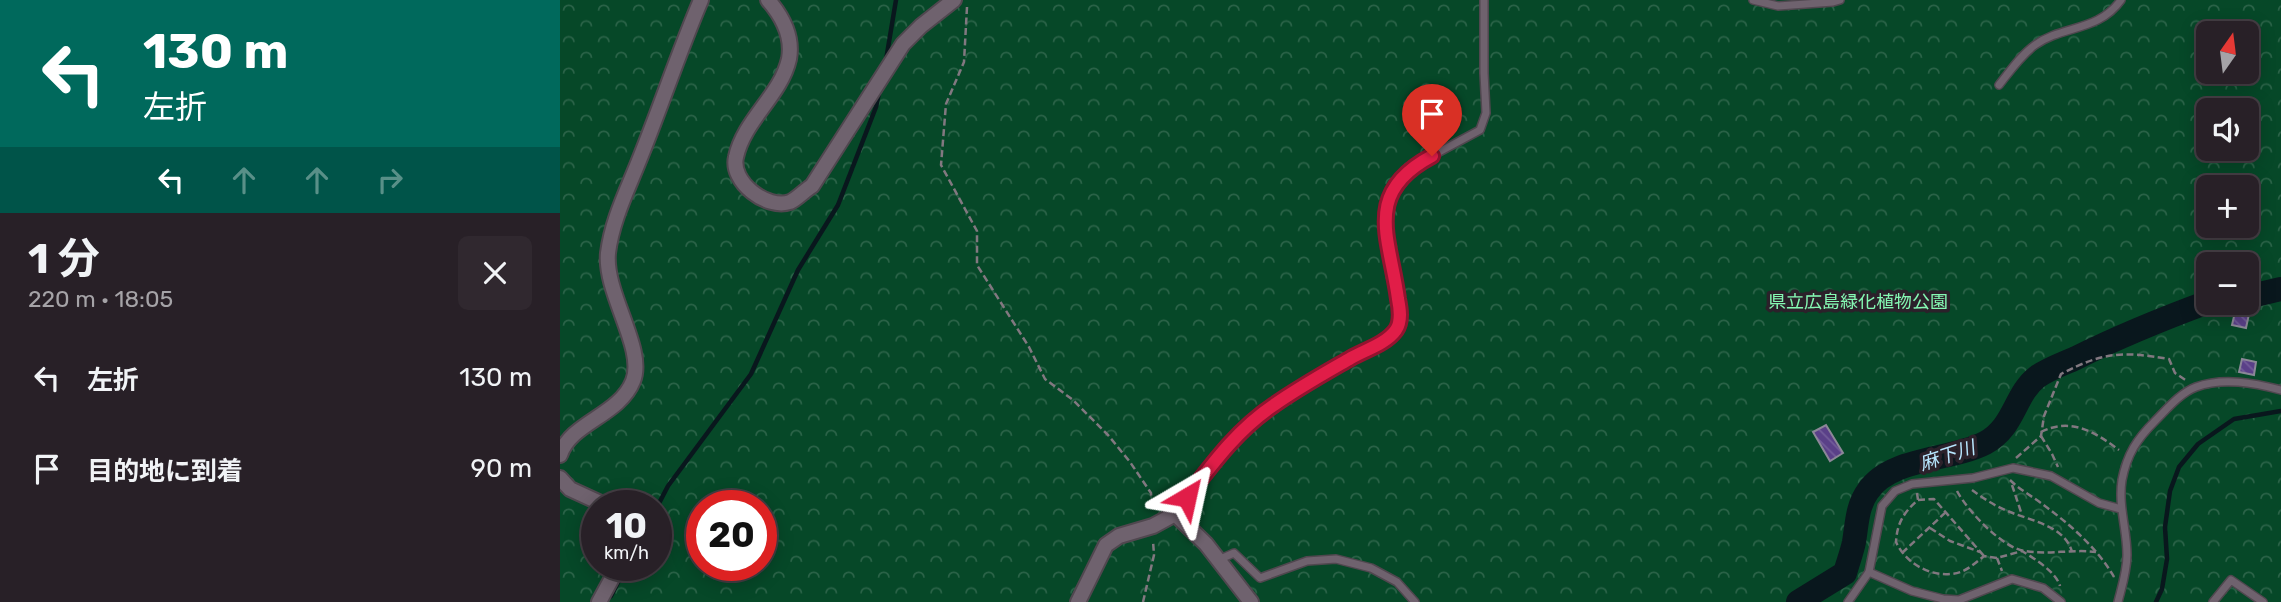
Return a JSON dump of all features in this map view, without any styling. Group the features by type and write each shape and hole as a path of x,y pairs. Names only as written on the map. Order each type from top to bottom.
{"street":[{"path":"560,456 562,448 580,430 610,411 633,382 637,363 615,296 608,269 608,254 622,197 701,0"},
{"path":"768,0 788,31 790,56 785,73 744,134 735,160 738,174 750,191 770,202 789,202 812,186 903,44 954,0"},
{"path":"560,478 570,489 581,494"},
{"path":"1078,602 1106,545 1119,536 1153,526 1175,514 1206,544 1251,602"},
{"path":"599,602 610,581"}],"lane":[{"path":"1175,514 1212,464 1245,426 1275,404 1376,346 1396,330 1401,316 1385,231 1391,194 1399,179 1413,166 1480,130 1486,113 1485,0"},
{"path":"1753,0 1778,6 1840,0"},
{"path":"1999,85 2019,60 2037,44 2094,22 2112,12 2121,0"},
{"path":"2118,602 2127,554 2120,509 2122,482 2128,455 2138,439 2174,402 2195,387 2233,381 2281,390"},
{"path":"1848,602 1869,572 1882,506 1895,491 1912,484 1958,480 2013,468 2060,480 2099,503 2120,509"},
{"path":"1218,560 1234,553 1259,578 1307,561 1336,559 1371,568 1397,582 1415,602"},
{"path":"1869,572 1912,592 1943,599 1959,600 2012,579 2043,588 2061,602"},
{"path":"2213,602 2231,580 2263,602"}],"path":[{"path":"968,0 964,62 946,104 941,165 977,231 977,265 1029,347 1045,379 1073,400 1108,435 1151,493 1154,555 1143,602"},
{"path":"2060,480 2052,454 2041,434 2044,416 2061,374 2103,355 2140,354 2169,359 2175,373 2195,387"},
{"path":"2121,591 2110,569 2096,552 2065,522 2011,482 2001,470 2048,429 2066,425 2096,433 2128,455"},
{"path":"1958,480 1989,502 2060,534 2072,552"},
{"path":"1958,480 1957,492 1972,514 2058,580 2061,590"},
{"path":"2011,482 2022,516"},
{"path":"1912,484 1918,500"},
{"path":"1934,499 1982,554 1974,565 1951,575 1931,571 1917,565 1902,553 1896,542 1899,523 1905,512 1918,500 1934,499"},
{"path":"1902,553 1946,512"},
{"path":"1930,528 1950,541 1997,558 2022,551 2096,552"},
{"path":"1997,558 2006,581"}],"green space":[{"name":"県立広島緑化植物公園","path":"560,0 2281,0 2281,602 560,602"}],"building":[{"path":"2234,315 2249,315 2246,328 2232,325"},
{"path":"2242,359 2256,362 2254,375 2239,372"},
{"path":"1826,425 1843,453 1830,461 1813,432"}],"waterway":[{"path":"886,60 896,0"},
{"path":"666,490 751,374 798,270 838,205 879,93"},
{"name":"麻下川","path":"2259,294 2281,289"},
{"name":"麻下川","path":"1798,602 1845,573 1862,503 1878,480 1906,466 1985,443 2003,428 2029,384 2041,374 2125,335 2196,307"},
{"path":"2156,602 2162,589 2167,559 2165,527 2170,491 2179,467 2198,444 2234,419 2281,411"},
{"path":"607,599 619,581"}],"route":[{"path":"1187,497 1245,426 1275,404 1376,346 1396,330 1401,316 1396,282 1385,240 1388,207 1399,179 1413,166 1432,156"}]}
